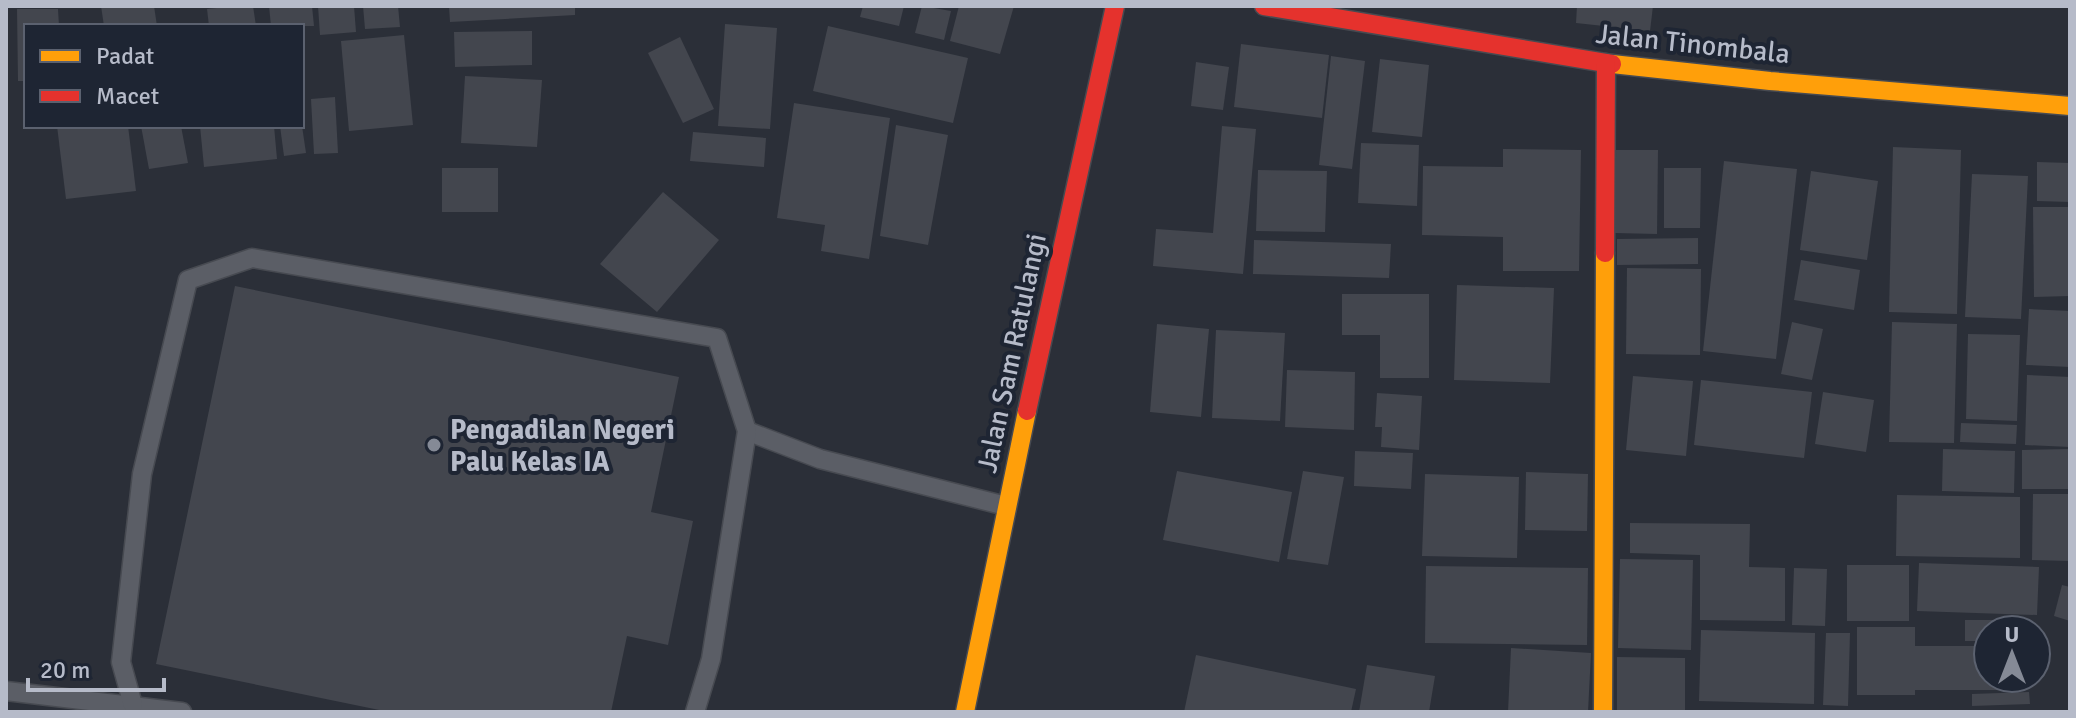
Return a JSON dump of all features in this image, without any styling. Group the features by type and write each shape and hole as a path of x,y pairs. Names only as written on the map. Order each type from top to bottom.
{"main road":[{"name":"Jalan Sam Ratulangi","path":"965,712 1006,506 1115,6"},
{"name":"Jalan Tinombala","path":"1264,6 1606,63 1770,81 2070,106"},
{"path":"1603,712 1606,63"}],"lane":[{"path":"133,705 121,662 142,474 188,280 252,258 717,338 747,431 711,659 695,712"},
{"path":"747,431 820,459 1006,506"},
{"path":"6,691 182,712"}],"building":[{"path":"101,6 154,6 157,24 104,24"},
{"path":"253,6 256,24 209,24 207,9"},
{"path":"269,6 312,6 314,26 271,24"},
{"path":"318,6 354,6 356,32 320,35"},
{"path":"363,6 398,6 400,27 365,29"},
{"path":"449,6 575,6 575,15 450,22"},
{"path":"863,6 904,6 899,26 860,17"},
{"path":"922,6 951,11 944,40 915,33"},
{"path":"959,6 1014,6 1000,54 950,41"},
{"path":"1577,6 1653,6 1650,31 1576,23"},
{"path":"17,9 58,9 59,24 24,24 24,81 18,81"},
{"path":"725,24 777,28 770,129 718,126"},
{"path":"828,26 968,58 953,123 813,91"},
{"path":"532,31 532,65 455,67 454,32"},
{"path":"404,35 413,125 349,131 341,41"},
{"path":"680,37 714,109 683,123 648,53"},
{"path":"1241,44 1329,55 1322,118 1234,107"},
{"path":"1331,56 1365,61 1352,169 1319,165"},
{"path":"1380,59 1429,65 1422,137 1372,132"},
{"path":"1196,62 1229,67 1223,110 1191,106"},
{"path":"465,76 542,80 537,147 461,143"},
{"path":"335,97 338,153 314,154 311,99"},
{"path":"794,103 890,118 869,259 821,251 825,225 777,218"},
{"path":"896,125 948,135 928,245 880,236"},
{"path":"1222,126 1256,129 1243,274 1153,266 1156,229 1213,233"},
{"path":"57,128 128,128 136,191 66,199"},
{"path":"141,128 181,128 188,163 149,169"},
{"path":"200,128 274,128 277,159 204,167"},
{"path":"280,128 302,128 306,153 284,156"},
{"path":"693,132 766,138 764,167 690,161"},
{"path":"1361,143 1419,145 1417,206 1358,203"},
{"path":"1893,147 1961,150 1957,314 1889,312"},
{"path":"1503,149 1581,150 1579,271 1503,271 1503,237 1422,235 1423,166 1503,167"},
{"path":"1615,150 1658,150 1657,234 1615,233"},
{"path":"1724,161 1797,169 1776,359 1703,351"},
{"path":"2037,162 2070,163 2070,202 2037,201"},
{"path":"442,168 498,168 498,212 442,212"},
{"path":"1664,168 1701,168 1700,228 1664,228"},
{"path":"1258,170 1327,171 1325,232 1256,231"},
{"path":"1811,171 1878,181 1867,260 1800,250"},
{"path":"1972,174 2028,176 2021,319 1965,317"},
{"path":"663,192 719,240 657,312 600,264"},
{"path":"2033,207 2070,207 2070,296 2034,297"},
{"path":"1698,238 1698,264 1617,265 1617,239"},
{"path":"1254,240 1391,244 1389,278 1253,274"},
{"path":"1801,260 1860,270 1854,310 1794,300"},
{"path":"1627,268 1701,269 1700,355 1626,354"},
{"path":"1457,285 1554,288 1550,383 1454,380"},
{"name":"Pengadilan Negeri Palu Kelas IA","path":"235,286 679,377 651,512 693,521 668,645 627,636 611,712 389,712 156,664"},
{"path":"1342,294 1429,294 1429,378 1380,378 1380,335 1342,335"},
{"path":"2029,309 2070,311 2070,367 2026,365"},
{"path":"1792,322 1823,329 1812,380 1781,374"},
{"path":"1892,322 1957,324 1954,443 1889,442"},
{"path":"1157,324 1209,329 1201,417 1150,412"},
{"path":"1216,330 1285,333 1280,421 1212,418"},
{"path":"1968,334 2020,335 2017,421 1966,419"},
{"path":"1287,370 1355,372 1354,430 1285,427"},
{"path":"2027,375 2070,377 2070,447 2025,445"},
{"path":"1633,376 1693,381 1686,456 1626,450"},
{"path":"1701,380 1812,392 1804,458 1694,445"},
{"path":"1823,392 1874,400 1866,452 1815,444"},
{"path":"1377,393 1422,396 1419,450 1381,447 1382,427 1375,427"},
{"path":"1961,423 2017,425 2016,444 1960,442"},
{"path":"1943,449 2015,451 2014,493 1942,491"},
{"path":"2070,449 2070,489 2022,489 2022,450"},
{"path":"1355,451 1413,453 1411,489 1354,486"},
{"path":"1177,471 1292,492 1279,562 1163,540"},
{"path":"1303,471 1344,477 1328,565 1287,559"},
{"path":"1526,472 1588,474 1587,531 1525,530"},
{"path":"1425,474 1519,477 1517,558 1422,556"},
{"path":"2033,494 2070,494 2070,561 2032,560"},
{"path":"1897,495 2020,497 2020,558 1896,556"},
{"path":"1630,523 1750,524 1749,567 1785,568 1785,621 1700,620 1700,555 1630,553"},
{"path":"1620,559 1693,560 1691,650 1618,648"},
{"path":"1919,563 2039,567 2037,614 1917,611"},
{"path":"1847,565 1909,565 1909,621 1847,621"},
{"path":"1426,566 1588,568 1587,645 1425,643"},
{"path":"1794,568 1827,569 1825,626 1792,625"},
{"path":"2062,585 2070,587 2070,621 2054,616"},
{"path":"1965,620 1972,620 1972,641 1965,641"},
{"path":"1857,627 1915,627 1915,646 1972,646 1972,690 1915,690 1915,695 1857,695"},
{"path":"1701,630 1815,633 1814,704 1699,701"},
{"path":"1826,633 1850,633 1848,706 1823,705"},
{"path":"1511,648 1591,653 1588,712 1508,712"},
{"path":"1196,655 1356,689 1351,712 1184,712"},
{"path":"1617,657 1685,658 1685,712 1617,712"},
{"path":"1367,665 1435,676 1429,712 1359,712"},
{"path":"1972,694 2029,694 2030,704 1972,706"}],"traffic: slow":[{"path":"1612,64 1770,81 2070,106"},
{"path":"1603,712 1605,253"},
{"path":"965,712 1027,411"}],"traffic: jam":[{"path":"1027,411 1115,6"},
{"path":"1264,6 1612,64"},
{"path":"1605,253 1606,63"}],"place":[{"name":"Pengadilan Negeri Palu Kelas IA","path":"434,445"}]}
